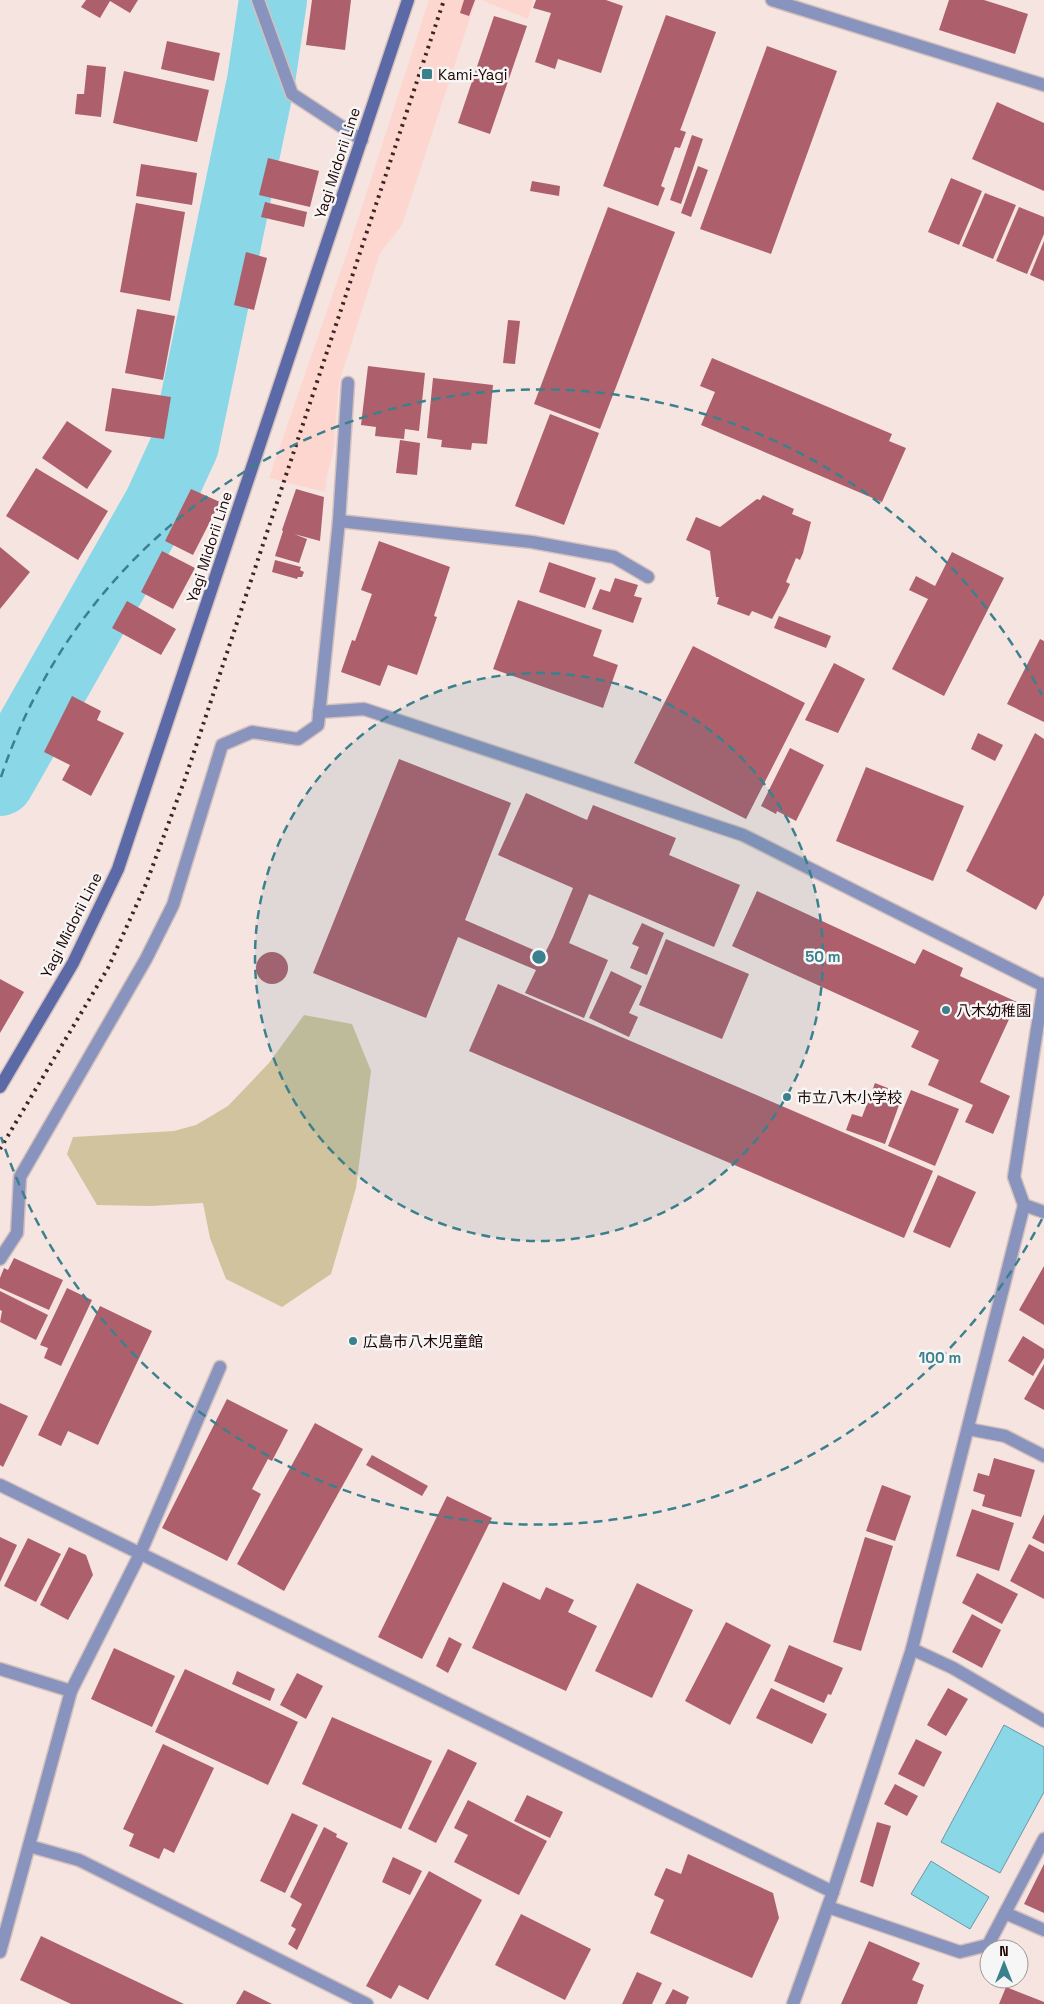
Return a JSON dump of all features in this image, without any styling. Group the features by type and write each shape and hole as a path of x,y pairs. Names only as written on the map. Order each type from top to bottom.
{"main road":[{"name":"Yagi Midorii Line","path":"0,1087 73,962 118,869 408,0"}],"street":[{"path":"258,0 292,94 362,140"},
{"path":"772,0 803,5 1044,85"},
{"path":"0,1259 17,1232 20,1177 146,959 173,905 222,745 252,732 298,739 318,725 339,521 348,383"},
{"path":"339,521 532,542 614,557 648,577"},
{"path":"319,712 364,710 743,835 1044,985 1014,1176 1024,1206 912,1649 828,1907 793,2004"},
{"path":"1024,1206 1044,1212"},
{"path":"0,1952 71,1691 140,1554 220,1367"},
{"path":"968,1429 1005,1436 1044,1456"},
{"path":"0,1485 833,1892"},
{"path":"912,1649 954,1668 1044,1721"},
{"path":"0,1669 71,1691"},
{"path":"828,1907 960,1952 988,1945 1044,1839"},
{"path":"29,1846 79,1860 367,2004"},
{"path":"1005,1913 1044,1930"}],"shaded area":[{"path":"429,0 476,0 402,225 380,253 339,383 333,453 325,492 269,478 347,253"},
{"path":"481,0 533,0 528,19"},
{"path":"304,1015 352,1024 371,1071 356,1188 331,1274 282,1307 226,1279 210,1238 203,1203 150,1206 97,1205 67,1154 73,1137 174,1131 196,1125 228,1106 269,1063"}],"water":[{"path":"1004,1725 1044,1747 1044,1792 1000,1873 941,1842"},
{"path":"931,1861 989,1897 970,1929 911,1894"}],"building":[{"path":"86,0 138,0 130,13 110,1 100,18 81,7"},
{"path":"312,0 351,0 345,50 306,45"},
{"path":"464,0 475,0 469,16 460,13"},
{"path":"536,0 606,0 623,6 601,73 558,59 555,69 535,62 551,13 533,8"},
{"path":"949,0 984,0 1028,14 1015,54 939,30"},
{"path":"666,15 716,32 680,130 686,132 680,148 675,147 661,186 665,188 658,206 603,186"},
{"path":"494,16 527,26 490,134 458,123"},
{"path":"167,41 220,53 214,81 161,69"},
{"path":"767,46 837,71 771,254 700,229"},
{"path":"87,65 106,67 101,117 75,114 77,94 84,94"},
{"path":"124,71 209,90 197,142 113,123"},
{"path":"997,102 1044,123 1044,191 972,159"},
{"path":"692,135 703,139 681,204 670,200"},
{"path":"268,158 319,171 310,207 259,195"},
{"path":"141,164 197,173 192,205 136,196"},
{"path":"698,166 708,170 691,217 681,213"},
{"path":"951,178 982,191 959,245 928,232"},
{"path":"532,181 560,186 559,196 530,191"},
{"path":"985,193 1016,205 993,259 962,246"},
{"path":"265,202 307,212 304,227 261,217"},
{"path":"136,203 185,212 170,301 120,292"},
{"path":"608,207 675,232 600,429 534,404"},
{"path":"1019,207 1044,217 1044,234 1027,274 996,261"},
{"path":"1044,241 1044,281 1030,275"},
{"path":"246,252 267,258 254,310 234,305"},
{"path":"137,309 175,316 163,380 125,373"},
{"path":"508,320 520,321 515,364 503,363"},
{"path":"712,358 892,434 889,441 906,448 882,502 701,425 715,392 700,386"},
{"path":"368,366 425,373 419,431 405,429 404,439 375,436 376,427 361,425"},
{"path":"433,378 493,385 487,444 472,443 471,450 441,447 442,440 427,438"},
{"path":"112,388 171,397 164,439 105,431"},
{"path":"550,414 599,433 564,525 515,506"},
{"path":"67,421 112,451 87,489 42,458"},
{"path":"400,440 420,443 417,475 396,473"},
{"path":"36,468 108,511 78,560 6,516"},
{"path":"191,489 220,502 193,555 165,541"},
{"path":"296,489 324,497 320,541 294,534 307,539 299,563 275,556"},
{"path":"763,495 794,509 792,514 811,522 803,553 800,560 796,558 786,582 790,584 772,619 752,611 749,616 717,604 719,597 716,597 710,551 686,540 696,517 720,527 757,499 760,500"},
{"path":"379,541 450,567 434,616 437,617 417,675 388,665 380,686 341,672 352,640 355,641 372,594 361,590"},
{"path":"0,547 30,572 0,609"},
{"path":"162,551 195,568 173,609 141,592"},
{"path":"952,552 1004,578 944,696 892,669 928,599 909,590 916,576 935,586"},
{"path":"275,560 301,567 300,570 304,572 302,577 297,579 272,572"},
{"path":"549,562 596,578 585,608 539,592"},
{"path":"615,578 638,585 634,596 642,598 633,623 592,609 600,589 610,592"},
{"path":"518,600 602,630 593,656 618,665 603,708 493,669"},
{"path":"127,601 176,629 161,655 112,628"},
{"path":"779,616 831,636 826,648 774,628"},
{"path":"1040,639 1044,641 1044,722 1007,704"},
{"path":"693,646 805,703 746,819 634,763"},
{"path":"834,663 865,679 838,733 805,720"},
{"path":"72,696 101,711 97,720 124,733 91,796 62,780 70,765 44,752"},
{"path":"978,733 1003,745 995,761 971,749"},
{"path":"1035,733 1044,739 1044,895 1036,910 966,871"},
{"path":"790,748 824,765 796,821 777,811 776,814 761,806"},
{"path":"399,759 511,803 465,920 543,954 540,963 553,937 573,888 498,855 526,793 587,820 593,805 676,838 669,855 740,885 714,947 589,894 569,943 608,960 584,1018 525,993 536,970 458,937 426,1018 313,973"},
{"path":"866,767 964,806 933,881 836,841"},
{"path":"757,891 915,964 923,949 963,968 960,976 1017,1002 980,1082 1010,1096 993,1134 965,1122 973,1105 928,1085 939,1060 911,1047 919,1031 732,946"},
{"path":"642,923 664,933 647,975 630,968 639,947 632,944"},
{"path":"666,939 749,974 722,1039 639,1005"},
{"path":"272,952 278,953 283,957 287,962 287,974 283,979 278,983 272,984 266,983 261,979 257,974 256,968 257,962 261,957 266,953"},
{"path":"611,971 642,986 629,1013 638,1017 629,1037 589,1018"},
{"path":"0,979 24,992 0,1033"},
{"path":"498,984 933,1171 904,1238 469,1051"},
{"path":"875,1083 903,1094 885,1144 846,1130 852,1114 862,1117"},
{"path":"911,1090 959,1109 935,1166 888,1146"},
{"path":"938,1175 976,1192 950,1248 913,1232"},
{"path":"14,1258 63,1280 49,1310 0,1288 0,1278 4,1268 8,1270"},
{"path":"1044,1266 1044,1325 1019,1310"},
{"path":"67,1288 92,1300 61,1366 44,1358 48,1348 40,1345"},
{"path":"0,1291 48,1315 36,1340 0,1322 2,1311 0,1310"},
{"path":"100,1306 152,1331 98,1445 68,1431 61,1446 38,1435"},
{"path":"1023,1336 1044,1349 1044,1358 1033,1376 1008,1361"},
{"path":"1044,1364 1044,1410 1024,1399"},
{"path":"227,1399 288,1430 272,1461 268,1459 252,1489 261,1494 227,1561 162,1528"},
{"path":"0,1403 28,1416 3,1467 0,1465"},
{"path":"315,1423 363,1449 284,1591 237,1564"},
{"path":"372,1455 428,1486 422,1496 366,1465"},
{"path":"994,1458 1035,1470 1021,1517 982,1506 985,1495 973,1491 978,1473 989,1476"},
{"path":"882,1485 911,1496 895,1541 866,1531"},
{"path":"447,1496 492,1518 422,1659 378,1637"},
{"path":"972,1509 1014,1523 999,1571 956,1556"},
{"path":"1044,1514 1044,1544 1032,1538"},
{"path":"0,1537 17,1545 0,1582"},
{"path":"865,1537 893,1546 861,1651 833,1642"},
{"path":"28,1538 61,1554 36,1602 4,1586"},
{"path":"1029,1544 1044,1552 1044,1599 1010,1581"},
{"path":"69,1547 86,1555 93,1575 68,1620 40,1605"},
{"path":"977,1573 1018,1594 1002,1624 962,1603"},
{"path":"503,1582 540,1600 546,1587 574,1600 568,1612 597,1626 566,1691 472,1648"},
{"path":"637,1583 693,1610 652,1698 595,1671"},
{"path":"972,1614 1001,1630 982,1668 952,1652"},
{"path":"726,1622 771,1645 730,1725 685,1701"},
{"path":"449,1637 462,1644 448,1673 436,1666"},
{"path":"789,1645 843,1668 831,1695 828,1694 824,1703 774,1681"},
{"path":"114,1648 175,1676 152,1727 91,1699"},
{"path":"185,1669 298,1722 268,1785 155,1732"},
{"path":"237,1671 275,1689 270,1701 232,1684"},
{"path":"297,1673 323,1686 306,1719 280,1705"},
{"path":"771,1688 827,1714 812,1744 756,1718"},
{"path":"948,1688 968,1699 946,1736 927,1725"},
{"path":"332,1717 432,1761 401,1829 302,1784"},
{"path":"916,1739 942,1752 924,1787 898,1774"},
{"path":"163,1744 214,1768 174,1853 164,1848 159,1859 129,1846 134,1834 123,1829"},
{"path":"448,1749 477,1763 436,1843 408,1829"},
{"path":"895,1784 918,1796 907,1816 884,1804"},
{"path":"527,1795 563,1812 550,1838 514,1821"},
{"path":"468,1800 547,1841 519,1895 454,1862 468,1835 454,1828"},
{"path":"292,1813 318,1825 285,1893 260,1881"},
{"path":"877,1822 891,1826 873,1887 860,1882"},
{"path":"324,1827 337,1834 336,1837 348,1843 297,1950 288,1944 296,1929 291,1926 302,1904 290,1897"},
{"path":"688,1854 773,1893 779,1918 752,1978 650,1933 664,1900 654,1895 666,1868 681,1874"},
{"path":"393,1857 422,1871 410,1895 382,1882"},
{"path":"1044,1864 1044,1913 1024,1904"},
{"path":"429,1871 482,1900 428,2000 399,1985 391,1999 366,1986"},
{"path":"521,1914 591,1949 565,2000 495,1965"},
{"path":"41,1936 184,2004 71,2004 20,1980"},
{"path":"869,1941 920,1963 912,1980 924,1985 917,2004 841,2004"},
{"path":"637,1972 662,1983 652,2004 622,2004"},
{"path":"673,1989 689,1997 686,2004 665,2004"},
{"path":"1005,1989 1011,1989 1044,2002 1044,2004 999,2004"},
{"path":"244,1990 272,2004 236,2004"}],"waterway":[{"path":"0,782 158,504 185,445 261,81 273,0"}],"railway":[{"path":"0,1149 108,968 146,884 185,779 444,0"}],"place":[{"name":"Kami-Yagi","path":"427,74"},
{"name":"八木幼稚園","path":"946,1010"},
{"name":"市立八木小学校","path":"787,1097"},
{"name":"広島市八木児童館","path":"353,1341"}]}
